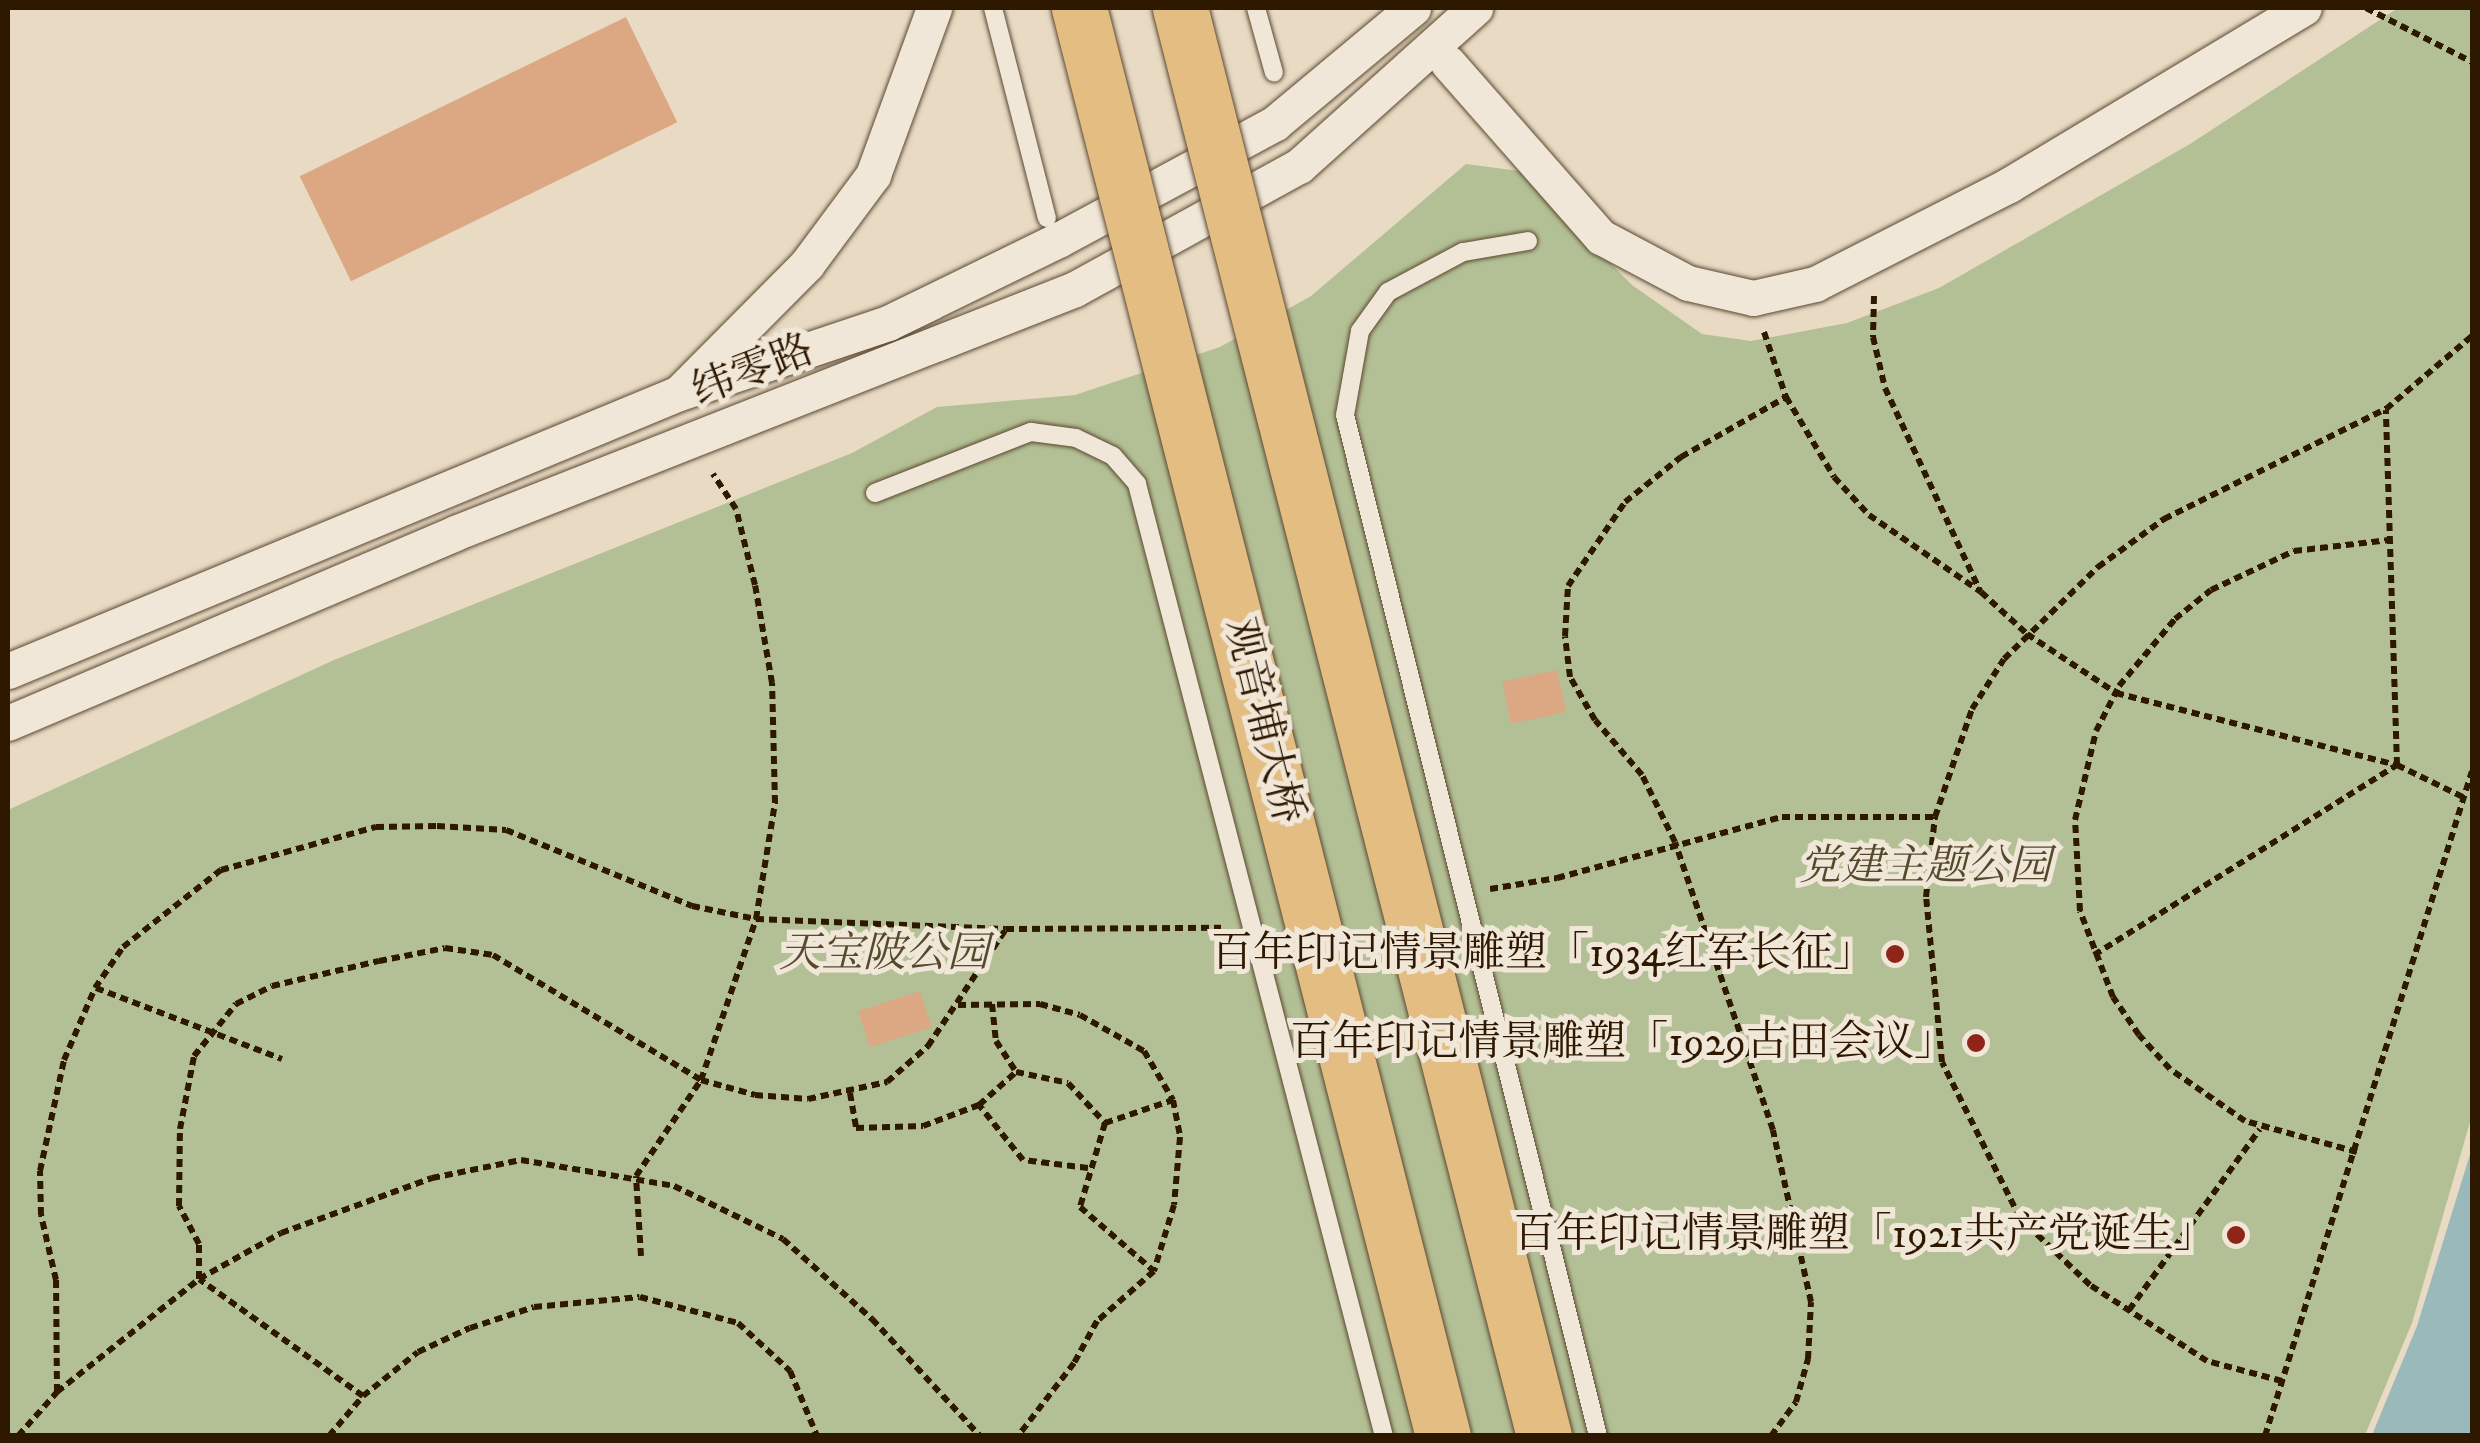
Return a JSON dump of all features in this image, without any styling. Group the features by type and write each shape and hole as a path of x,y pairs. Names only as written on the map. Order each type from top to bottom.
{"main road":[{"name":"观音埔大桥","path":"1079,8 1443,1436"},
{"path":"1180,8 1544,1436"}],"street":[{"path":"679,393 808,264 874,174 934,8"},
{"name":"纬零路","path":"8,670 679,393 888,323 1060,240 1275,122 1413,8"},
{"name":"纬零路","path":"8,723 455,533 1075,288 1298,166 1475,8"},
{"path":"1448,63 1601,236 1688,283 1753,298 1815,284 1876,255 2236,54 2304,8"}],"lane":[{"path":"993,8 1047,218"},
{"path":"1256,8 1274,73"},
{"path":"1528,242 1463,252 1388,292 1360,331 1344,414 1598,1436"},
{"path":"875,493 1031,432 1076,438 1112,456 1137,484 1384,1436"}],"path":[{"path":"2366,8 2472,62"},
{"path":"1876,255 1873,337 1885,388 1981,592"},
{"path":"1753,298 1786,397 1834,477 1869,514 1981,592 2027,634 2116,692 2398,765 2462,797"},
{"path":"2282,1381 2207,1361 2090,1285 2020,1218 1942,1062 1926,897 1935,817 1972,710 2027,634 2098,566 2164,519 2386,409 2472,336"},
{"path":"1771,1436 1796,1402 1808,1359 1811,1302 1773,1130 1675,842 1642,775 1595,720 1570,677 1568,586 1625,502 1681,458 1786,397"},
{"path":"2386,409 2398,765"},
{"path":"641,1256 636,1176 700,1080 756,918 775,803 772,682 736,509 710,468"},
{"path":"2357,1152 2260,1128 2170,1069 2113,997 2094,955 2078,896 2075,820 2092,745 2116,692 2153,641 2211,590 2294,552 2389,540"},
{"path":"2094,955 2398,765"},
{"path":"2265,1436 2357,1152 2472,771"},
{"path":"1482,890 1557,878 1675,842 1782,817 1935,817"},
{"path":"57,1392 56,1280 41,1215 40,1171 64,1060 96,988 122,947 221,870 376,828 506,830 692,906 756,918 1006,929 1241,928"},
{"path":"198,1279 199,1244 179,1206 176,1164 194,1056 209,1032 236,1004 272,986 446,948 506,962 700,1080 755,1096 850,1094 887,1082 928,1046 1006,929"},
{"path":"96,988 282,1059"},
{"path":"992,1004 996,1041 1016,1072 1068,1082 1105,1123"},
{"path":"957,1005 1040,1004 1080,1015 1144,1052 1173,1100 1179,1172 1154,1270 1096,1321 1074,1363 1018,1436"},
{"path":"850,1094 856,1128 923,1126 979,1105 1016,1072"},
{"path":"1105,1123 1173,1100"},
{"path":"979,1105 1023,1160 1088,1168"},
{"path":"1105,1123 1088,1168 1080,1208 1154,1270"},
{"path":"2129,1310 2260,1128"},
{"path":"18,1436 57,1392 198,1279 282,1233 432,1178 521,1160 636,1176 674,1186 783,1240 872,1319 980,1436"},
{"path":"198,1279 363,1396"},
{"path":"329,1436 363,1396 418,1352 470,1328 534,1307 640,1297 738,1323 790,1371 818,1436"}],"green space":[{"path":"2398,8 2472,8 2472,1115 2412,1323 2365,1435 8,1435 8,810 334,660 852,453 937,407 1075,395 1220,347 1311,296 1466,164 1519,171 1632,285 1702,334 1751,341 1847,323 1939,288 2190,144"}],"water":[{"path":"2472,1148 2472,1435 2372,1435 2417,1326"}],"building":[{"path":"626,17 677,122 351,281 300,176"},
{"path":"1557,670 1566,712 1511,724 1502,682"},
{"path":"920,991 932,1027 870,1047 858,1011"}],"place":[{"name":"百年印记情景雕塑「1934红军长征」","path":"1895,954"},
{"name":"百年印记情景雕塑「1929古田会议」","path":"1976,1043"},
{"name":"百年印记情景雕塑「1921共产党诞生」","path":"2236,1235"}],"park label":[{"name":"党建主题公园","path":"1925,867"},
{"name":"天宝陂公园","path":"884,954"}]}
